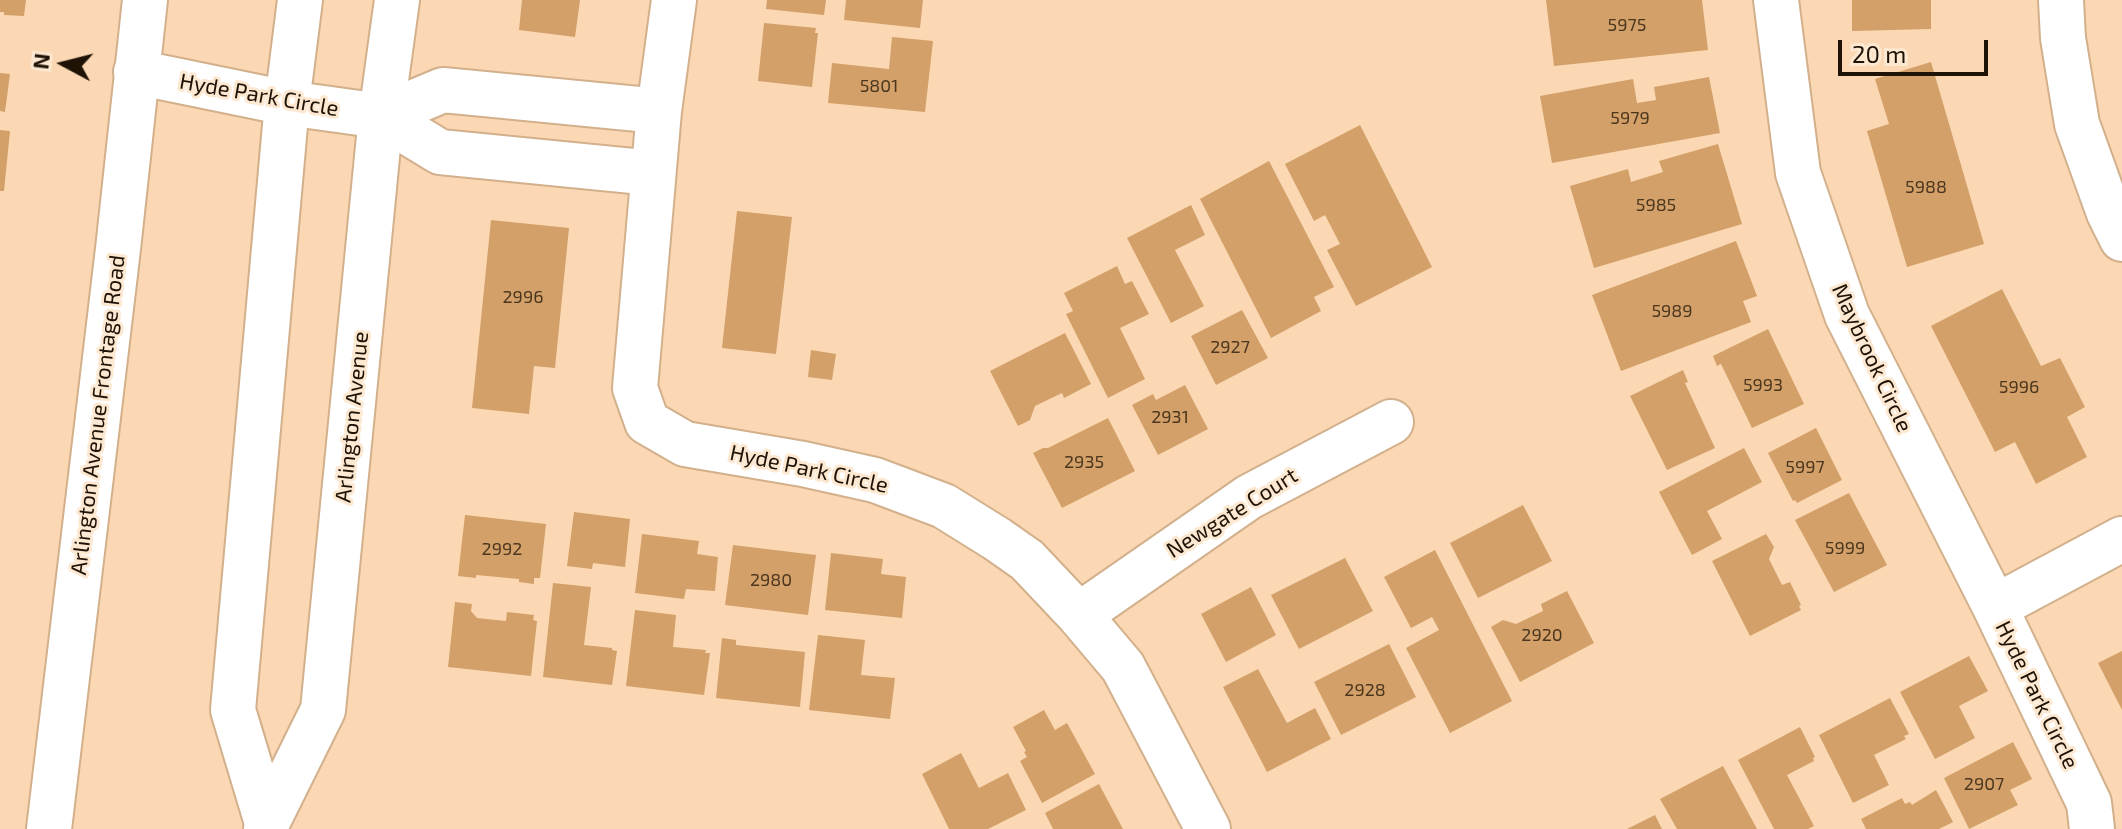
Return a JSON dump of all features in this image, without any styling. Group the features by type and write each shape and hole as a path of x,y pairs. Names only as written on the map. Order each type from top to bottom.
{"street":[{"name":"Arlington Avenue Frontage Road","path":"49,829 145,0"},
{"name":"Arlington Avenue","path":"266,826 233,710 287,103 300,0"},
{"name":"Arlington Avenue","path":"266,826 323,710 381,116 397,0"},
{"path":"381,116 443,90 659,111 674,0"},
{"name":"Maybrook Circle","path":"1776,0 1798,173 1847,315 1995,607"},
{"path":"2061,0 2063,38 2077,124 2109,213 2122,239"},
{"name":"Hyde Park Circle","path":"136,72 287,103 381,116 440,152 653,173"},
{"name":"Hyde Park Circle","path":"659,111 635,388 647,422 685,444 875,480 944,506 1027,560 1123,667 1208,829"},
{"name":"Newgate Court","path":"1079,615 1249,497 1391,422"},
{"name":"Hyde Park Circle","path":"2092,829 2089,803 1995,607 2122,539"}],"building":[{"path":"0,0 26,0 24,16 4,15 0,12"},
{"path":"522,0 580,0 575,37 519,30"},
{"path":"767,0 826,0 824,15 766,9"},
{"path":"846,0 923,0 920,28 844,20"},
{"path":"1546,0 1702,0 1708,50 1554,66"},
{"path":"1852,0 1931,0 1931,29 1852,31"},
{"path":"764,23 816,28 812,87 758,81"},
{"path":"892,37 933,41 925,112 828,103 832,63 889,69"},
{"path":"1931,62 1984,244 1907,267 1867,131 1889,124 1875,79"},
{"path":"0,73 10,74 5,112 0,111"},
{"path":"1709,77 1720,133 1552,163 1540,96 1633,79 1637,103 1656,100 1654,87"},
{"path":"1360,125 1432,267 1356,306 1327,250 1340,244 1325,215 1314,221 1285,164"},
{"path":"0,130 10,131 4,191 0,191"},
{"path":"1718,144 1742,224 1594,268 1570,186 1628,169 1631,182 1663,172 1659,161"},
{"path":"1269,161 1334,287 1314,297 1321,311 1271,338 1200,199"},
{"path":"1191,205 1205,235 1175,250 1204,306 1171,323 1127,238"},
{"path":"737,211 792,217 776,354 722,348"},
{"path":"491,220 569,228 555,368 534,366 529,414 472,408"},
{"path":"1736,241 1757,296 1743,301 1751,322 1621,371 1592,295"},
{"path":"1117,266 1125,284 1132,281 1149,314 1120,328 1145,379 1108,398 1066,314 1073,311 1064,293"},
{"path":"2002,289 2041,366 2060,358 2085,407 2067,417 2087,457 2036,484 2015,442 1995,452 1931,326"},
{"path":"1242,310 1268,358 1216,385 1191,336"},
{"path":"1768,329 1804,404 1752,428 1721,364 1717,366 1713,356"},
{"path":"1065,333 1091,384 1064,398 1062,393 1035,406 1030,420 1018,426 990,371"},
{"path":"811,350 836,354 832,380 808,377"},
{"path":"1683,370 1688,382 1685,383 1715,448 1667,470 1630,396"},
{"path":"1185,385 1208,429 1158,455 1132,405 1153,394 1156,400"},
{"path":"1108,418 1135,471 1062,508 1033,453"},
{"path":"1816,428 1842,480 1797,503 1793,501 1768,453"},
{"path":"1744,448 1762,482 1707,511 1722,539 1692,555 1659,492"},
{"path":"1849,493 1887,565 1834,592 1795,520"},
{"path":"1523,505 1552,561 1478,598 1450,543"},
{"path":"574,512 630,519 625,567 593,563 592,569 567,566"},
{"path":"465,515 546,524 540,578 534,578 534,584 519,582 519,579 458,576"},
{"path":"642,534 699,541 697,554 718,557 715,591 686,589 684,599 635,593"},
{"path":"1766,534 1774,547 1769,559 1782,585 1790,582 1801,610 1750,636 1712,561"},
{"path":"733,545 816,555 808,615 725,605"},
{"path":"1435,550 1512,701 1450,733 1406,648 1439,630 1432,617 1411,628 1384,577"},
{"path":"831,553 883,559 881,574 906,577 902,618 825,610"},
{"path":"1345,558 1373,611 1299,649 1271,595"},
{"path":"553,583 591,587 584,645 617,651 612,685 543,677"},
{"path":"1251,587 1276,635 1226,662 1201,614"},
{"path":"1567,591 1594,643 1520,682 1491,627 1503,620 1516,624 1543,611 1541,604"},
{"path":"455,602 472,604 471,611 477,618 506,621 507,612 534,615 533,620 537,621 531,676 448,667"},
{"path":"635,610 676,615 673,647 710,653 704,695 626,686"},
{"path":"818,635 865,640 861,675 895,678 890,719 809,710"},
{"path":"722,638 736,640 736,645 805,652 800,707 716,698"},
{"path":"1389,644 1416,697 1341,735 1314,682"},
{"path":"2122,651 2122,710 2098,663"},
{"path":"1969,656 1988,691 1959,706 1975,738 1935,759 1900,692"},
{"path":"1258,669 1287,723 1315,708 1331,739 1267,772 1223,687"},
{"path":"1890,698 1909,734 1904,736 1906,739 1874,755 1889,785 1853,803 1819,735"},
{"path":"1044,710 1055,730 1067,723 1095,774 1042,803 1020,761 1027,757 1026,751 1013,727"},
{"path":"1800,727 1815,757 1814,761 1787,775 1814,826 1808,829 1774,829 1738,760"},
{"path":"2013,742 2032,779 2010,790 2018,805 1969,829 1944,778"},
{"path":"961,753 979,788 1008,773 1026,810 988,829 949,829 922,774"},
{"path":"1723,766 1757,829 1677,829 1660,799"},
{"path":"1099,784 1123,829 1053,829 1045,813"},
{"path":"1936,790 1953,822 1939,829 1866,829 1861,819 1902,798 1905,804 1910,802 1912,805"},
{"path":"1655,815 1662,829 1627,829"}]}
